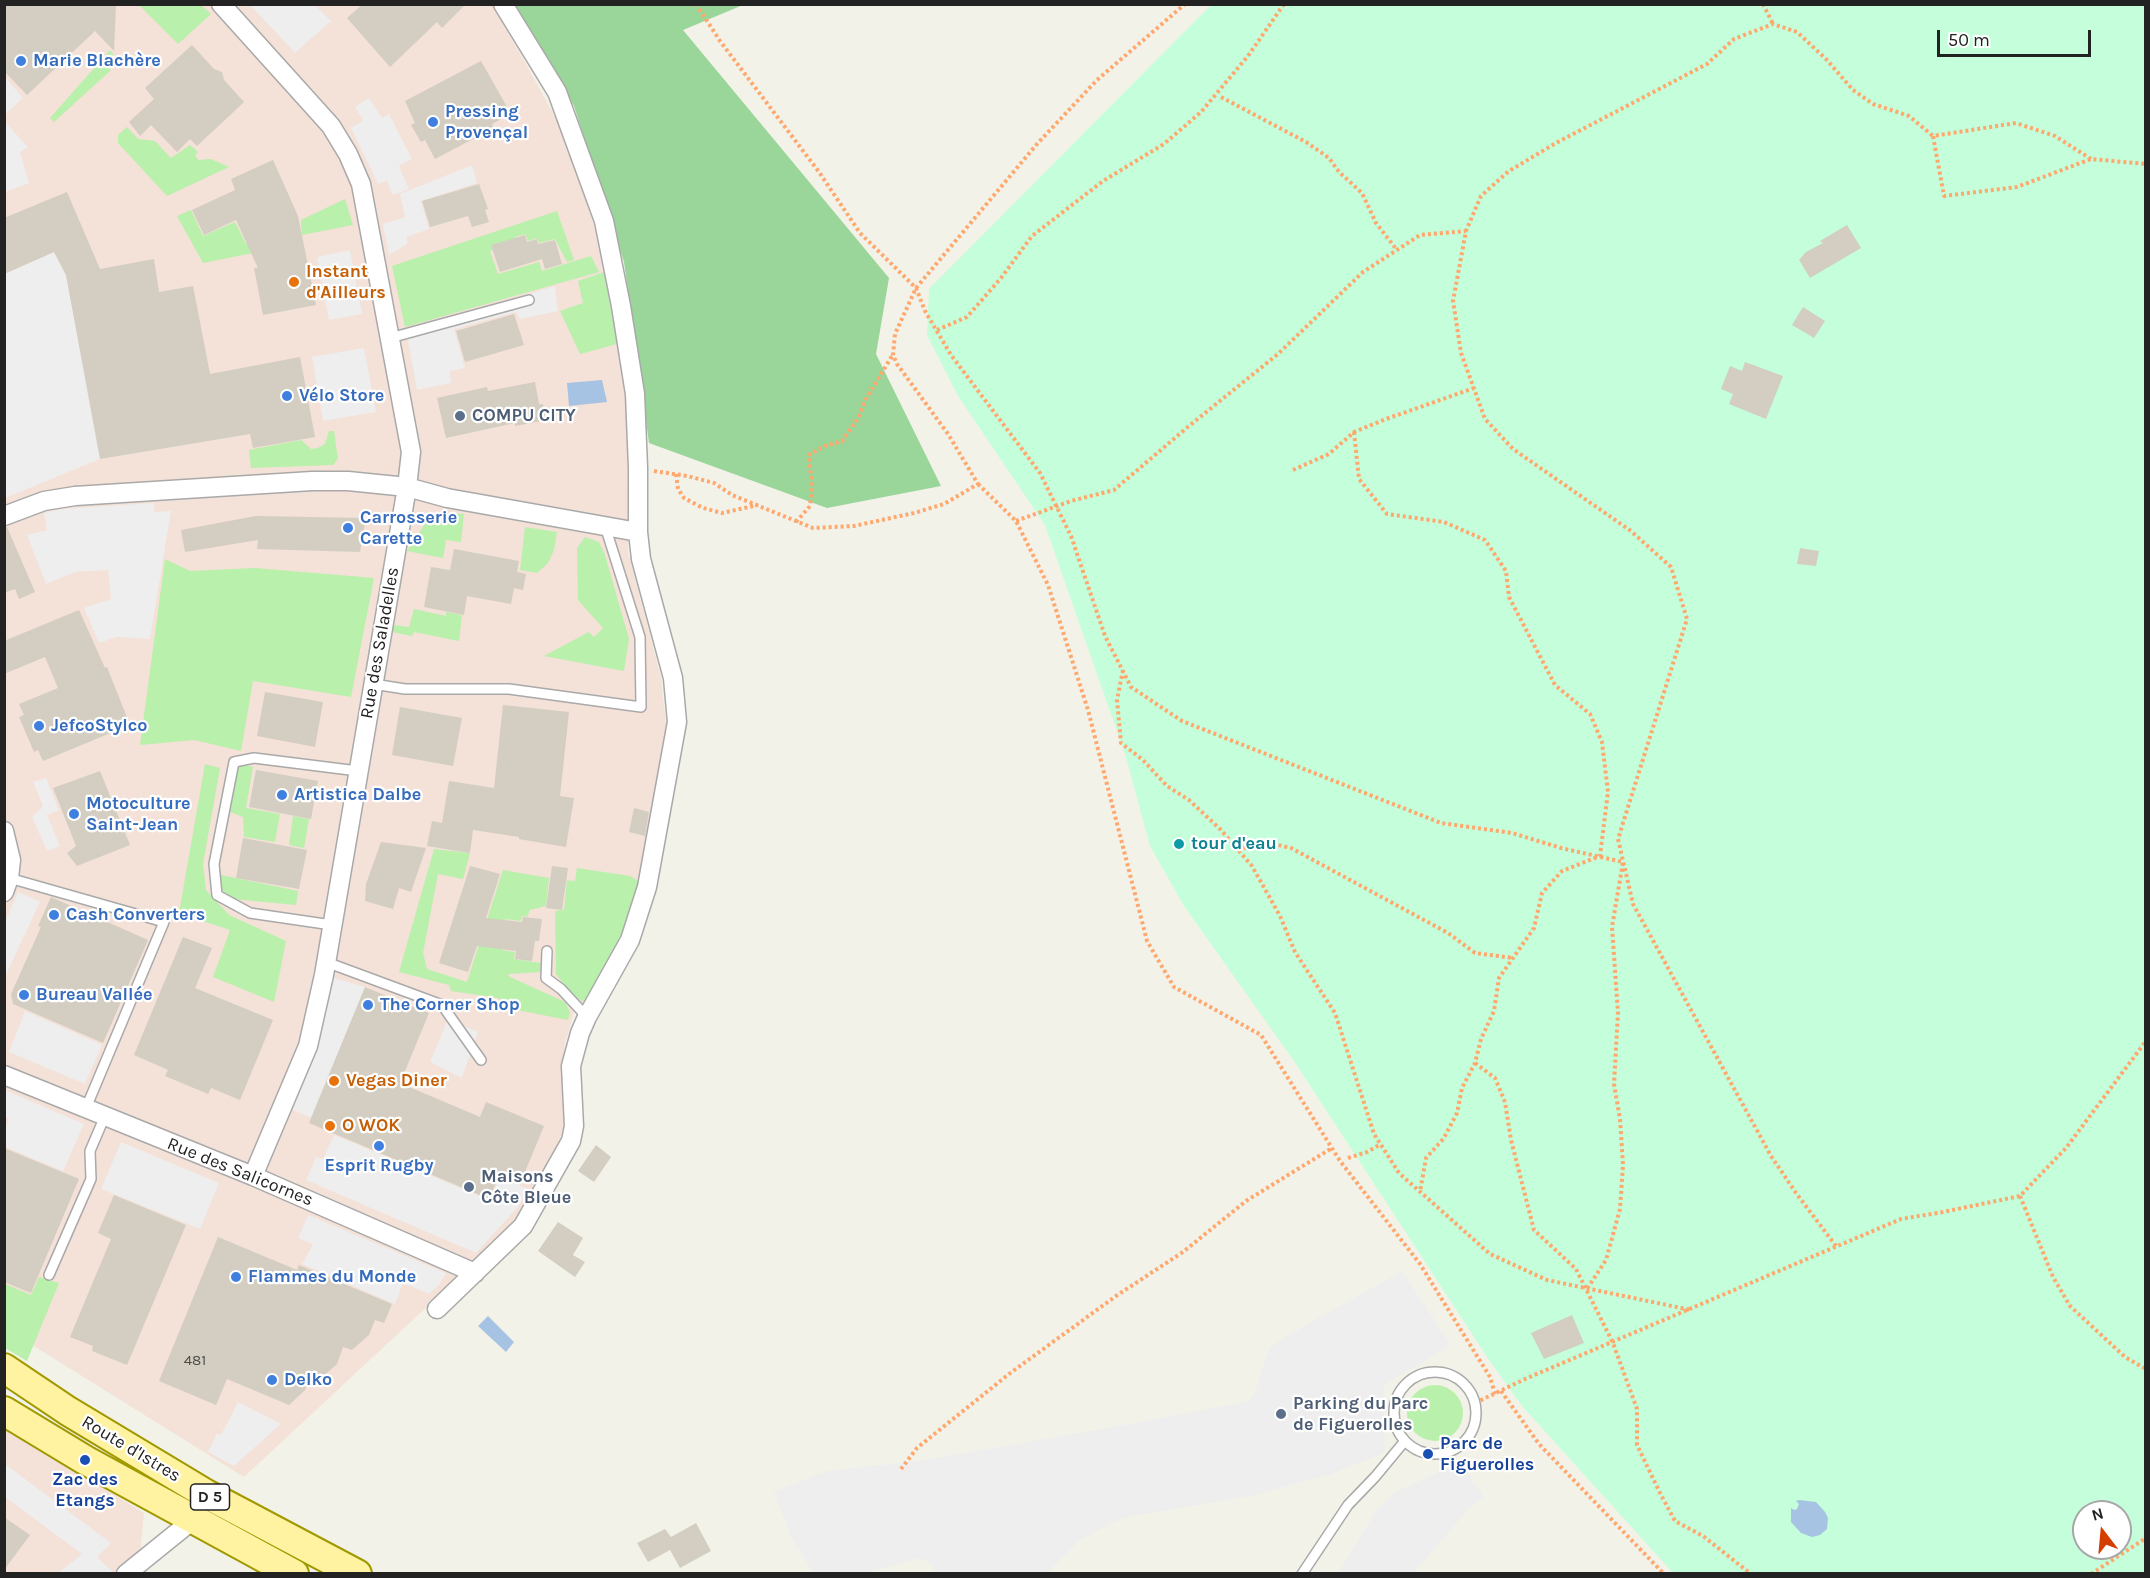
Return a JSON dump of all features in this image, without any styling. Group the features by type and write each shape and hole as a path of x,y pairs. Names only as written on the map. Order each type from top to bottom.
{"main road":[{"name":"Route d'Istres","path":"4,1368 68,1411 206,1494 357,1574"},
{"name":"Route d'Istres","path":"4,1411 85,1460 294,1574"}],"street":[{"name":"Rue des Saladelles","path":"221,4 331,126 348,154 360,184 411,452 407,487 326,962 308,1046 253,1176"},
{"path":"437,1309 523,1226 571,1141 574,1126 571,1066 580,1033 630,940 648,887 677,723 673,678 641,559 638,532 635,394 604,221 557,93 503,4"},
{"path":"4,516 44,501 75,496 312,481 348,481 407,487 447,498 638,532"},
{"path":"4,831 11,860 7,885"},
{"name":"Rue des Salicornes","path":"4,1075 253,1176 475,1273"},
{"path":"126,1574 194,1519"}],"lane":[{"path":"390,338 529,300"},
{"path":"373,684 405,689 509,689 641,707 640,636 605,526"},
{"path":"332,925 250,913 242,909 217,896 214,864 234,762 254,758 358,771"},
{"path":"7,885 164,922 86,1108"},
{"path":"547,951 546,978 561,989 587,1017"},
{"path":"326,962 442,1005 481,1060"},
{"path":"49,1275 91,1179 90,1151 105,1116"},
{"path":"1435,1372 1448,1374 1465,1386 1475,1403 1476,1417 1473,1430 1466,1441 1455,1450 1442,1454 1428,1454 1415,1450 1404,1442 1393,1417 1394,1403 1400,1391 1409,1381 1421,1374 1435,1372"},
{"path":"1302,1574 1348,1504 1375,1477 1404,1442"}],"path":[{"path":"696,4 720,41 819,172 860,233 916,288 925,311 951,355 1040,472 1071,536 1105,636 1131,687 1182,721 1441,823 1512,834 1623,862"},
{"path":"796,522 810,506 812,488 809,455 825,446 842,441 858,418 866,399 893,355 895,334 916,288 1037,144 1097,80 1185,4"},
{"path":"937,330 968,317 1032,236 1103,181 1164,144 1201,112 1248,56 1284,4"},
{"path":"1763,4 1773,24"},
{"path":"1836,1246 1771,1156 1633,904 1618,839 1687,619 1671,567 1631,531 1513,449 1485,419 1461,353 1453,301 1466,231 1481,196 1509,171 1556,143 1707,64 1734,39 1773,24 1797,32 1826,59 1852,90 1873,104 1909,116 1933,136 1944,196 2017,187 2091,159 2145,164"},
{"path":"1221,97 1306,142 1329,158 1339,172 1362,193 1376,223 1397,250"},
{"path":"1933,136 2016,123 2055,136 2091,159"},
{"path":"1016,521 1114,490 1278,354 1363,272 1420,235 1466,231"},
{"path":"893,355 897,364 948,434 978,484 1016,521 1048,585 1088,710 1147,941 1174,987 1261,1035 1340,1161 1420,1264 1490,1377 1495,1394"},
{"path":"1293,470 1329,454 1354,432 1474,388"},
{"path":"1354,432 1359,479 1387,514 1444,522 1485,540 1506,571 1509,597 1554,685 1590,714 1602,742 1608,792 1600,856"},
{"path":"638,468 714,483 732,495 813,528 854,526 914,513 944,504 978,484"},
{"path":"676,474 678,489 684,498 704,508 722,513 758,505"},
{"path":"1123,670 1117,700 1121,743 1143,760 1167,786 1189,800 1220,829 1252,866 1280,916 1295,952 1335,1013 1374,1134 1399,1173 1490,1254 1547,1280 1691,1310"},
{"path":"1238,850 1265,842 1291,848 1448,933 1474,952 1513,958"},
{"path":"1420,1192 1426,1158 1444,1137 1456,1113 1462,1088 1475,1063 1481,1039 1494,1011 1499,978 1534,928 1542,892 1562,871 1600,856"},
{"path":"1587,1288 1606,1260 1620,1209 1623,1165 1620,1119 1614,1084 1618,1013 1612,927 1623,862"},
{"path":"1475,1403 1901,1219 2020,1196 2066,1149 2145,1041"},
{"path":"1475,1063 1495,1078 1504,1102 1511,1140 1534,1230 1576,1269 1613,1343 1637,1409 1637,1444 1675,1521 1703,1536 1751,1574"},
{"path":"1348,1158 1381,1144"},
{"path":"901,1469 917,1448 1009,1374 1116,1296 1183,1252 1246,1201 1332,1148"},
{"path":"2020,1196 2053,1277 2070,1306 2125,1357 2145,1369"},
{"path":"1501,1391 1539,1444 1664,1574"},
{"path":"2091,1574 2145,1538"}],"shaded area":[{"path":"4,5 493,5 563,131 600,244 613,302 627,393 628,552 661,678 666,725 656,797 640,882 588,1000 574,1013 565,1043 563,1073 565,1121 562,1134 536,1192 518,1222 244,1477 5,1328"},
{"path":"250,5 315,5 331,21 295,53"},
{"path":"5,77 23,98 4,115"},
{"path":"369,98 382,118 389,114 412,159 399,166 409,189 393,195 387,181 378,184 351,128 363,120 355,107"},
{"path":"5,122 28,147 20,152 29,183 5,192"},
{"path":"472,165 477,183 421,201 429,229 407,237 407,244 389,255 383,224 405,217 400,194"},
{"path":"350,250 362,314 329,320 317,257"},
{"path":"54,252 66,275 100,459 5,498 5,274"},
{"path":"555,286 558,311 520,319 516,312 454,329 465,368 450,371 451,383 417,390 406,330"},
{"path":"364,348 376,412 323,421 312,357"},
{"path":"154,503 154,512 171,511 150,639 117,637 99,643 84,608 111,599 108,570 75,572 46,584 27,535 47,530 44,513 62,509"},
{"path":"46,778 59,810 47,815 60,846 47,851 32,817 43,806 33,782"},
{"path":"18,892 40,902 5,977 5,922"},
{"path":"324,975 365,987 311,1118 283,1105"},
{"path":"25,1011 102,1045 85,1084 9,1052"},
{"path":"448,1019 478,1032 462,1078 430,1062"},
{"path":"5,1090 84,1124 63,1171 5,1147 5,1129 9,1119 5,1117"},
{"path":"334,1135 489,1200 500,1177 528,1189 518,1207 476,1253 306,1180 316,1157 323,1159"},
{"path":"121,1142 219,1183 200,1229 101,1189"},
{"path":"308,1215 446,1273 439,1285 429,1294 403,1283 395,1304 302,1264 313,1244 298,1238"},
{"name":"Parking du Parc de Figuerolles","path":"1402,1271 1451,1345 1384,1385 1385,1452 1370,1459 1331,1474 1255,1495 1128,1517 1080,1540 1047,1573 935,1573 931,1564 920,1558 864,1573 813,1573 791,1537 774,1492 827,1471 918,1461 1249,1401 1255,1393 1271,1347"},
{"path":"238,1402 281,1424 234,1466 208,1452 217,1433 221,1435"},
{"path":"4,1427 144,1513 140,1554 114,1573 5,1573"},
{"path":"1459,1462 1484,1497 1469,1509 1413,1573 1338,1573 1376,1511 1394,1493"},
{"path":"5,1464 111,1543 97,1557 112,1571 109,1574 58,1573 82,1554 5,1497"}],"green space":[{"path":"139,5 201,5 211,14 178,44"},
{"path":"511,5 743,5 683,30 889,278 876,354 941,486 827,508 649,443 624,262 574,106"},
{"path":"1211,5 2145,5 2145,1573 1673,1573 1523,1407 1489,1360 1294,1061 1184,906 1150,846 1126,757 1045,525 958,396 927,335 929,289"},
{"path":"110,50 113,54 110,71 54,122 50,118"},
{"path":"127,127 138,139 155,141 171,158 190,145 198,152 195,155 198,160 211,159 229,167 167,196 118,143 118,135"},
{"path":"345,199 353,225 302,235 301,220"},
{"path":"191,210 203,236 235,222 246,244 257,239 283,247 203,263 177,216"},
{"path":"557,211 574,260 567,262 555,239 539,243 537,238 528,241 525,234 515,237 516,244 490,251 498,274 539,262 542,271 591,256 599,272 405,327 392,266"},
{"path":"604,272 617,344 580,354 560,311 583,303 578,281"},
{"path":"329,431 334,431 338,459 333,465 251,468 249,450 301,440 311,449 318,448 325,444"},
{"path":"441,512 464,514 461,542 446,540 443,558 407,551 429,518"},
{"path":"525,527 557,532 554,550 548,563 537,573 520,570"},
{"path":"585,537 599,542 605,555 629,639 624,671 544,656 589,632 594,637 603,628 578,600 577,548"},
{"path":"165,559 190,571 255,568 374,578 351,697 253,681 241,751 194,740 140,745"},
{"path":"414,609 446,616 446,612 462,615 459,641 414,632 412,636 392,632 394,625 409,627"},
{"path":"205,764 220,768 203,864 206,890 229,915 286,941 274,1002 213,977 230,930 179,913"},
{"path":"238,764 253,767 246,808 280,814 275,842 244,837 243,817 230,812"},
{"path":"293,816 309,819 304,848 289,845"},
{"path":"434,849 470,853 463,879 438,874 423,953 427,969 467,982 503,870 549,878 546,906 530,910 527,917 522,916 521,921 505,919 502,950 515,952 514,959 541,963 540,972 509,974 508,976 565,1002 570,1012 568,1020 512,1009 498,998 451,991 449,985 399,972"},
{"path":"577,868 630,876 640,882 622,937 586,1004 571,993 556,974 555,911 564,910 567,880 575,881"},
{"path":"221,875 298,891 296,905 233,899 220,888"},
{"path":"39,1277 59,1283 27,1361 5,1348 5,1284 31,1295"},
{"path":"1435,1385 1446,1387 1455,1393 1461,1402 1463,1413 1461,1424 1455,1433 1446,1439 1435,1441 1424,1439 1415,1433 1409,1424 1407,1413 1409,1402 1415,1393 1424,1387"}],"water":[{"path":"602,380 607,402 569,406 567,383"},
{"path":"488,1316 514,1342 506,1352 478,1326"},
{"path":"1796,1501 1816,1502 1825,1512 1828,1518 1827,1529 1820,1535 1812,1537 1801,1533 1791,1522 1791,1508 1797,1509 1799,1504"}],"building":[{"path":"4,4 116,4 114,51 95,31 27,95 4,71"},
{"path":"363,4 466,4 442,28 437,22 390,67 347,18"},
{"path":"192,45 214,69 222,72 224,80 244,102 197,146 190,139 177,152 151,125 140,136 129,122 154,99 145,88"},
{"path":"481,61 511,114 492,124 494,128 435,159 425,140 421,142 411,125 415,123 405,101"},
{"path":"273,160 298,216 316,305 263,315 254,268 258,268 236,220 204,235 192,210 235,190 231,179"},
{"path":"479,184 488,209 485,210 489,222 472,227 468,216 430,227 422,201"},
{"path":"67,192 100,269 154,259 159,292 193,286 210,374 300,357 315,437 253,448 250,434 100,459 66,275 54,252 4,274 4,218"},
{"path":"1847,225 1861,248 1810,278 1799,260 1806,252 1823,243 1820,241"},
{"path":"525,235 527,242 537,239 538,244 555,240 562,264 545,269 542,259 500,272 491,245"},
{"path":"1803,307 1825,321 1814,338 1792,325"},
{"path":"514,314 524,345 465,362 456,331"},
{"path":"1745,362 1783,376 1766,419 1729,404 1733,394 1721,389 1730,366 1742,371"},
{"path":"535,382 539,404 543,404 546,420 515,426 515,423 446,438 437,398 487,387 488,391"},
{"path":"256,516 366,518 360,552 257,549 258,540 185,552 181,530"},
{"path":"4,527 7,527 35,592 19,599 15,589 4,593"},
{"path":"1800,548 1819,551 1816,566 1797,564"},
{"path":"454,549 519,561 517,572 526,574 523,590 514,588 511,604 467,596 464,615 424,607 431,567 450,570"},
{"path":"79,610 105,668 107,667 130,725 43,761 38,750 34,752 19,717 24,715 19,704 58,688 45,657 4,674 4,641"},
{"path":"265,692 323,702 315,747 257,736"},
{"path":"503,705 569,712 560,796 574,798 566,847 473,830 470,853 427,846 432,821 442,823 449,781 494,788"},
{"path":"400,707 462,718 453,766 392,755"},
{"path":"256,770 318,781 311,819 249,807"},
{"path":"100,771 130,845 77,866 67,853 76,846 53,788"},
{"path":"634,808 649,812 645,836 629,832"},
{"path":"243,838 307,850 299,889 236,878"},
{"path":"381,842 426,848 411,892 399,888 393,909 365,901 366,884"},
{"path":"470,866 500,874 486,918 522,922 523,917 542,919 539,941 535,941 532,961 515,959 516,951 477,946 468,972 439,963"},
{"path":"552,866 568,868 562,910 546,908"},
{"path":"51,897 148,940 103,1043 13,1004 11,994 41,927 38,926"},
{"path":"183,937 212,948 195,988 273,1020 240,1100 211,1088 208,1094 165,1076 168,1070 134,1055"},
{"path":"365,987 429,1013 400,1083 480,1117 486,1102 544,1126 520,1184 499,1176 489,1199 309,1123"},
{"path":"596,1145 611,1157 594,1182 578,1171"},
{"path":"4,1148 79,1179 31,1293 4,1282"},
{"path":"114,1195 186,1225 127,1365 92,1351 93,1346 70,1337 111,1239 98,1233"},
{"path":"558,1222 583,1238 573,1255 585,1262 575,1277 538,1251"},
{"path":"218,1237 297,1270 299,1265 392,1304 384,1323 375,1320 369,1335 352,1350 343,1347 337,1364 321,1378 312,1374 305,1390 289,1405 227,1379 216,1405 159,1381"},
{"path":"1572,1315 1584,1343 1544,1359 1531,1333"},
{"path":"4,1517 30,1535 4,1570"},
{"path":"696,1523 711,1551 680,1568 670,1550 648,1562 637,1543 665,1529 671,1537"}],"place":[{"name":"Marie Blachère","path":"21,61"},
{"name":"Pressing Provençal","path":"433,122"},
{"name":"Instant d'Ailleurs","path":"294,282"},
{"name":"Vélo Store","path":"287,396"},
{"name":"COMPU CITY","path":"460,416"},
{"name":"Carrosserie Carette","path":"348,528"},
{"name":"JefcoStylco","path":"39,726"},
{"name":"Artistica Dalbe","path":"282,795"},
{"name":"Motoculture Saint-Jean","path":"74,814"},
{"name":"tour d'eau","path":"1179,844"},
{"name":"Cash Converters","path":"54,915"},
{"name":"Bureau Vallée","path":"24,995"},
{"name":"The Corner Shop","path":"368,1005"},
{"name":"Vegas Diner","path":"334,1081"},
{"name":"O WOK","path":"330,1126"},
{"name":"Esprit Rugby","path":"379,1146"},
{"name":"Maisons Côte Bleue","path":"469,1187"},
{"name":"Flammes du Monde","path":"236,1277"},
{"name":"Delko","path":"272,1380"},
{"name":"Parking du Parc de Figuerolles","path":"1281,1414"},
{"name":"Parc de Figuerolles","path":"1428,1454"},
{"name":"Zac des Etangs","path":"85,1460"}]}
